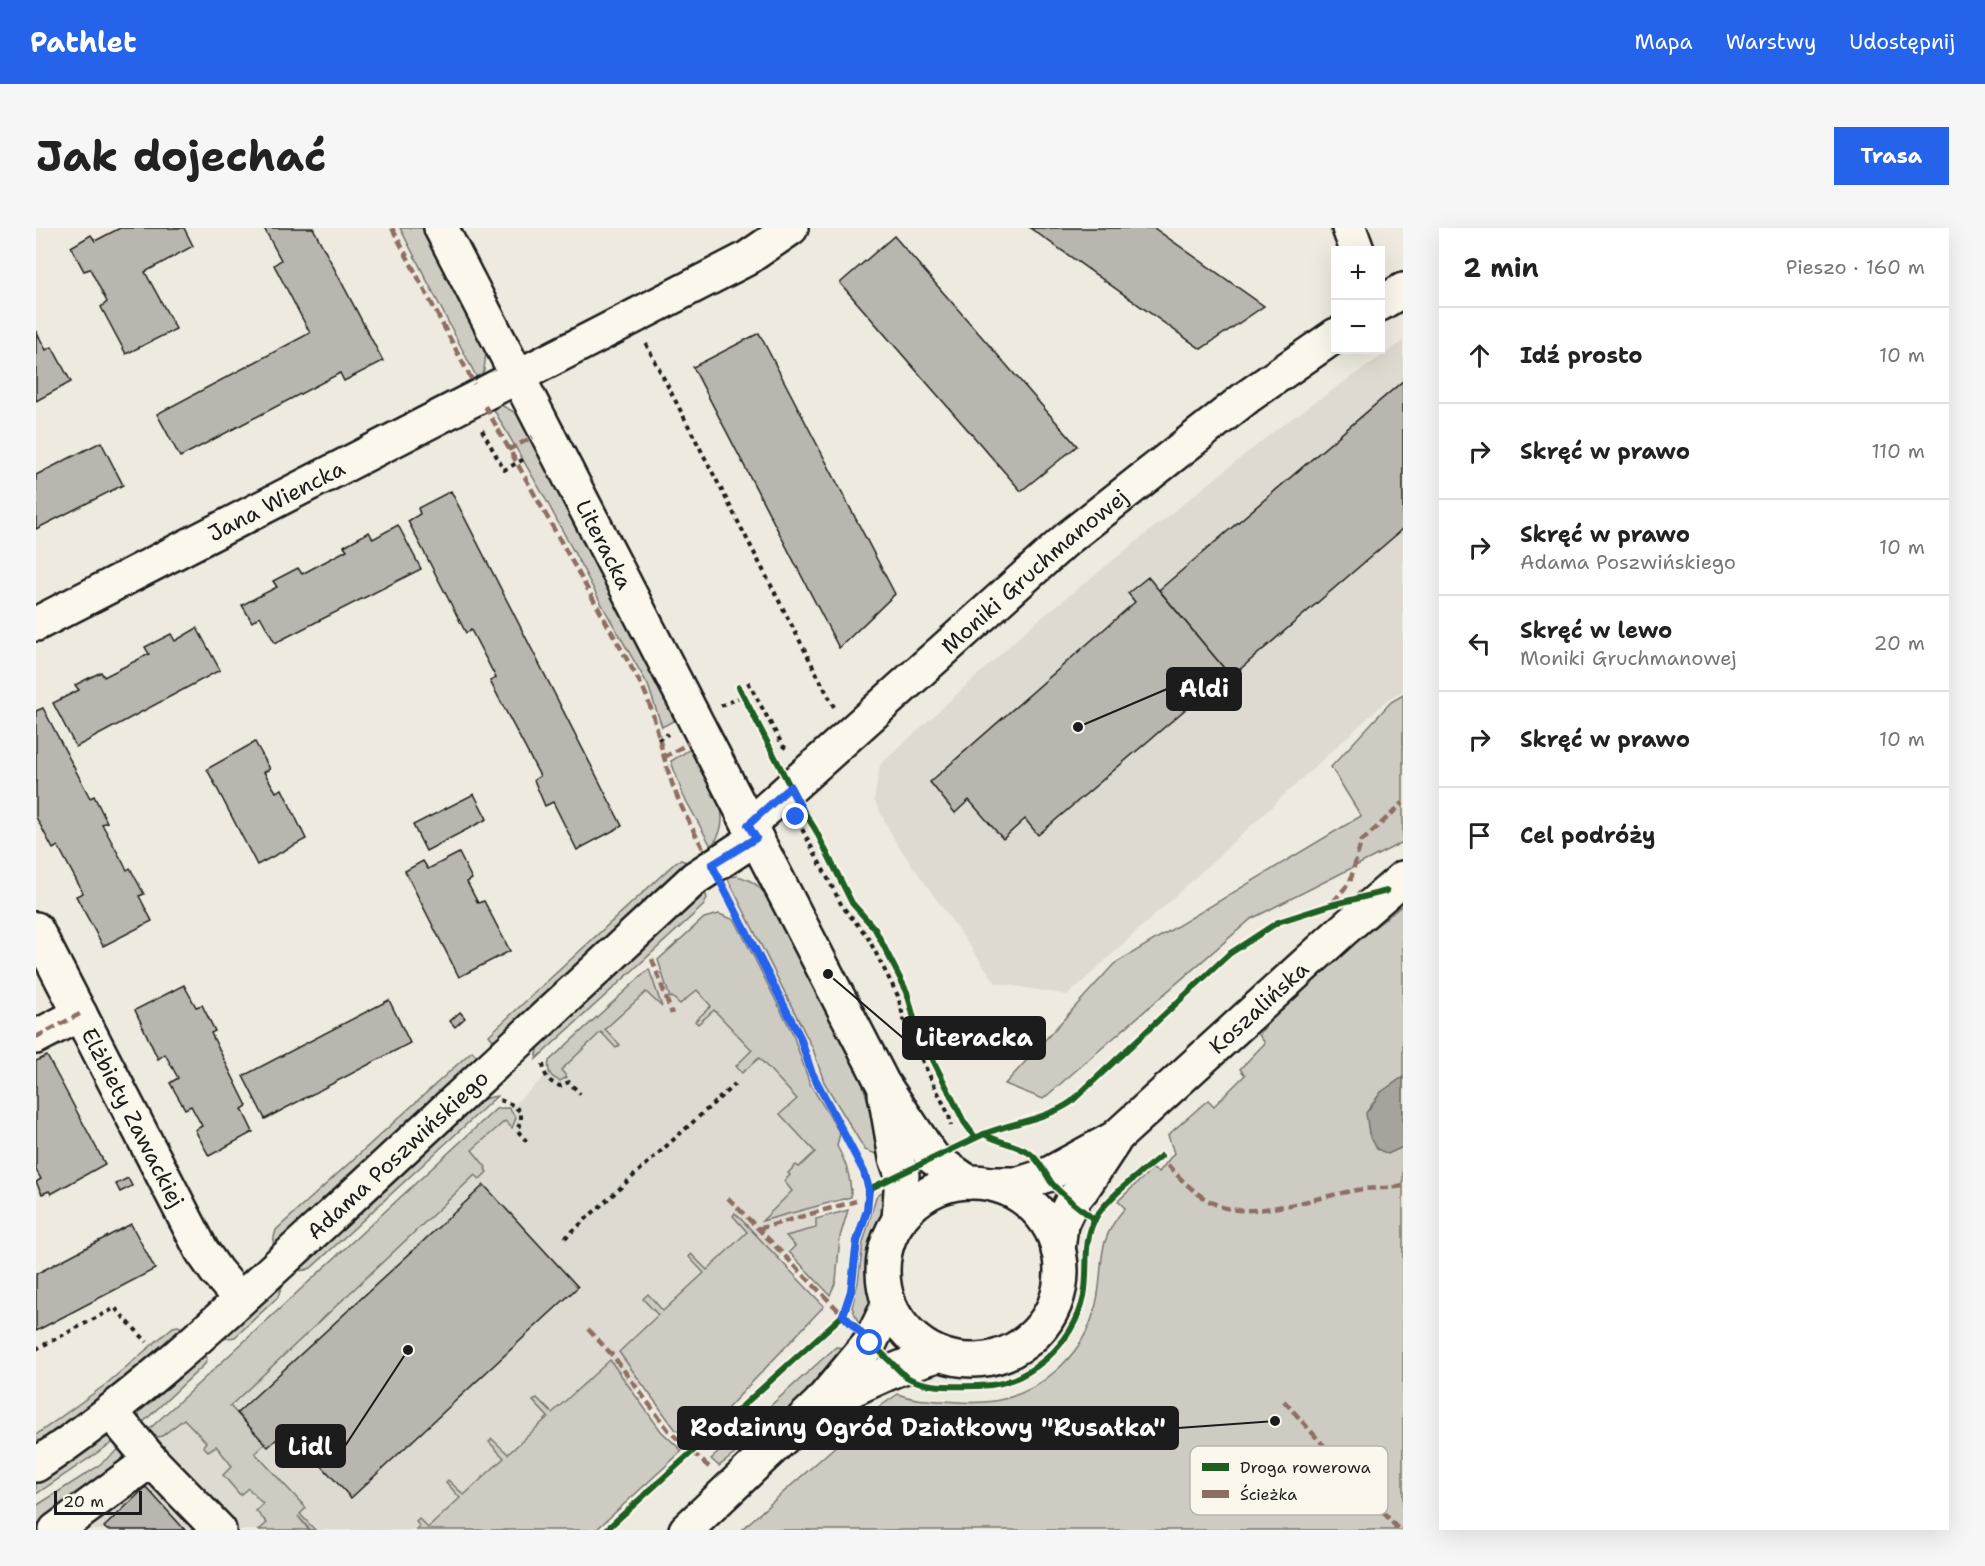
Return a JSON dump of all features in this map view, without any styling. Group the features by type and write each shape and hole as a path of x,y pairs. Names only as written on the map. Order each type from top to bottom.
{"street":[{"name":"Literacka","path":"441,228 883,1084 933,1158 981,1183"},
{"name":"Jana Wiencka","path":"36,624 746,259 791,228"},
{"path":"1349,228 1356,246"},
{"path":"1385,301 1403,290"},
{"name":"Moniki Gruchmanowej","path":"752,832 796,798 1068,538 1248,397 1331,338"},
{"name":"Adama Poszwińskiego","path":"36,1465 111,1412 189,1345 695,878 716,872 752,832"},
{"name":"Koszalińska","path":"981,1183 1019,1184 1047,1175 1115,1138 1403,878"},
{"name":"Elżbiety Zawackiej","path":"36,929 202,1251 240,1299"},
{"path":"36,1037 80,1014"},
{"name":"Literacka","path":"883,1084 896,1158 902,1175 899,1220"},
{"name":"Koszalińska","path":"1058,1250 1061,1224 1072,1202 1115,1138"},
{"path":"981,1183 1024,1198 1046,1221 1058,1250 1060,1281 1051,1311 1029,1341 997,1356 966,1360 938,1355 908,1335 888,1306 883,1277 887,1249 899,1220 919,1199 940,1187 981,1183"},
{"path":"686,1530 819,1404 870,1343 888,1306"},
{"path":"819,1404 881,1378 897,1368 938,1355"},
{"path":"111,1412 151,1460 219,1530"},
{"path":"56,1530 151,1460"}],"path":[{"path":"645,343 833,706 840,714"},
{"path":"481,430 504,470 532,455"},
{"path":"747,702 748,682"},
{"path":"748,692 783,746 792,752"},
{"path":"796,798 796,817 842,906 867,936 898,996 906,1028 949,1115"},
{"path":"716,872 800,1037 811,1071 864,1172 869,1189 902,1175"},
{"path":"542,1060 545,1076 551,1083 560,1086 569,1082 580,1094"},
{"path":"565,1238 736,1083"},
{"path":"499,1100 513,1105 521,1112 521,1121 517,1130 528,1143"},
{"path":"36,1349 115,1308 147,1342"}],"shaded area":[{"path":"400,228 422,228 486,352 484,370 478,380"},
{"path":"1403,341 1403,691 1386,701 1068,995 996,983 895,841 874,800 880,765 1031,626 1278,428"},
{"path":"499,404 518,414 677,719 662,727 648,685 491,405"},
{"path":"1403,695 1403,842 1251,919 1043,1099 1005,1084 1114,964 1361,816 1331,767 1391,702"},
{"path":"692,748 712,784 721,810 722,823 719,835 711,846 683,795 671,761"},
{"path":"681,860 692,864 499,1040 492,1039 489,1035 676,862"},
{"path":"737,876 757,885 771,901 860,1076 883,1149 876,1154 865,1150 824,1082 813,1049 727,877"},
{"path":"704,890 707,898 704,905 536,1059 539,1045"},
{"path":"1403,905 1403,1530 741,1530 882,1405 898,1394 925,1400 994,1401 1026,1391 1055,1372 1078,1346 1093,1315 1103,1248 1114,1222 1125,1208 1118,1201 1152,1169 1159,1172 1174,1153 1168,1135 1208,1100 1214,1106 1245,1075 1240,1069 1265,1043 1259,1035 1290,994"},
{"path":"719,914 735,920 792,1032 810,1084 840,1133 837,1146 847,1170 851,1197 762,1221 792,1191 784,1181 790,1175 788,1173 796,1165 799,1167 815,1152 780,1114 797,1099 759,1058 742,1073 736,1066 752,1050 714,1010 698,1024 695,1021 711,1006 697,990 680,1004 672,997 670,998 658,960 704,918"},
{"path":"692,940 718,945 827,1156 815,1225 485,1530 36,1530 36,1517 93,1482 149,1443"},
{"path":"649,969 662,1007 646,992 605,1029 620,1045 616,1048 601,1032 561,1070 567,1077 560,1081 554,1078 548,1068 549,1061"},
{"path":"472,1051 477,1056 476,1063 275,1248 273,1241 276,1230"},
{"path":"1403,1077 1403,1147 1388,1154 1377,1149 1369,1134 1366,1113 1381,1092"},
{"path":"497,1096 311,1268 302,1271 293,1267 477,1100"},
{"path":"509,1108 516,1118 512,1128 505,1121 472,1150 486,1167 487,1172 480,1179 475,1175 230,1406 265,1443 255,1453 306,1508 300,1514 315,1530 310,1530 298,1516 309,1530 259,1530 267,1523 256,1511 263,1504 248,1488 240,1495 223,1475 232,1466 216,1446 208,1451 203,1446 206,1442 184,1419 162,1436 151,1434 148,1436 145,1433 496,1109"},
{"path":"892,1187 887,1216 873,1252 870,1272 872,1306 864,1329 858,1322 852,1307 863,1243 876,1197"},
{"path":"848,1210 840,1237 836,1281 830,1295 789,1252 795,1246 786,1236 816,1228 816,1219"},
{"path":"735,1213 824,1306 725,1411 691,1442 675,1429 619,1352 658,1315 643,1299 648,1294 663,1311 704,1273 689,1257 691,1254 707,1270 747,1232 733,1216"},
{"path":"280,1280 282,1286 278,1297 235,1337 223,1339 218,1336"},
{"path":"178,1326 186,1330 36,1450 36,1435 105,1385 173,1327"},
{"path":"836,1347 847,1348 781,1418 719,1466 711,1459"},
{"path":"204,1349 207,1359 205,1364 140,1425 139,1411 142,1403"},
{"path":"610,1360 661,1431 682,1451 596,1530 417,1530 420,1526 416,1522 419,1519 428,1528 460,1498 446,1482 448,1480 464,1495 504,1458 489,1442 492,1439 508,1454 548,1417 533,1401 537,1398 552,1413"},
{"path":"105,1437 116,1440 36,1494 36,1480 97,1439"},
{"path":"123,1446 123,1458 100,1481 36,1525 36,1506 94,1469"}],"building":[{"path":"120,228 184,228 193,246 145,272 176,329 126,354 101,307 107,302 90,269 84,271 71,247 91,235 95,241"},
{"path":"264,228 313,228 383,361 344,381 340,373 180,457 157,414 310,333 274,265 281,260"},
{"path":"1030,228 1154,228 1264,306 1201,349"},
{"path":"894,236 1077,446 1021,491 840,283"},
{"path":"36,331 46,350 52,347 71,382 36,401"},
{"path":"759,333 895,594 839,648 693,367"},
{"path":"1403,381 1403,529 1231,677 1159,590"},
{"path":"101,442 123,485 36,529 36,475"},
{"path":"451,491 622,826 577,850 553,802 545,806 534,780 540,776 490,681 496,678 471,630 466,633 408,521 420,514 418,508"},
{"path":"398,525 421,569 275,643 260,616 252,622 242,605 277,587 273,581 298,568 302,574 347,550 344,546 369,532 373,539"},
{"path":"1148,577 1228,673 1038,835 1025,819 1003,839 969,800 955,813 930,782 1135,602 1128,593"},
{"path":"197,628 220,670 76,747 53,703 79,690 75,685 101,672 104,677 149,654 145,647 171,634 175,641"},
{"path":"43,708 90,798 94,796 107,822 102,824 127,870 130,868 144,894 139,896 152,921 103,946 76,896 83,893 58,846 53,849 36,817 36,711"},
{"path":"255,742 270,769 264,772 276,792 282,789 306,839 257,865 207,769"},
{"path":"474,794 487,819 426,851 413,825"},
{"path":"459,853 472,879 467,882 478,903 484,901 510,951 459,977 405,871 423,861 428,869"},
{"path":"184,985 196,1007 202,1005 215,1031 211,1033 247,1106 242,1109 253,1132 209,1156 195,1130 202,1126 191,1106 185,1109 170,1083 178,1078 165,1054 158,1059 135,1010"},
{"path":"389,1000 410,1043 265,1119 243,1076"},
{"path":"460,1012 465,1018 455,1027 450,1021"},
{"path":"47,1056 105,1164 51,1194 49,1191 42,1194 36,1182 41,1179 36,1170 36,1061"},
{"path":"128,1178 132,1186 120,1192 116,1184"},
{"path":"484,1185 578,1287 351,1498 288,1429 268,1447 237,1413"},
{"path":"131,1224 155,1269 36,1331 36,1274"},
{"path":"146,1487 185,1530 107,1530 104,1527"}],"marked path":[{"path":"392,228 474,384"},
{"path":"485,406 643,688 673,787 705,852"},
{"path":"508,450 533,437"},
{"path":"663,758 689,743"},
{"path":"1333,902 1350,882 1361,842 1403,803"},
{"path":"652,959 672,1014"},
{"path":"36,1037 80,1014"},
{"path":"1168,1165 1209,1201 1226,1208 1241,1210 1292,1205 1363,1189 1403,1186"},
{"path":"728,1198 843,1315"},
{"path":"758,1229 856,1201"},
{"path":"588,1329 614,1357 669,1431 709,1467"},
{"path":"1284,1401 1324,1446"},
{"path":"1386,1515 1399,1530"}],"cycle path":[{"path":"739,687 852,903 875,929 907,992 916,1026 964,1122 975,1137"},
{"path":"984,1134 1050,1113 1071,1102 1229,954 1278,922 1331,905 1387,891"},
{"path":"869,1189 984,1134 1021,1148 1032,1155 1051,1182 1095,1220"},
{"path":"843,1315 905,1376 922,1383 939,1386 995,1384 1030,1371 1059,1346 1079,1314 1084,1296 1088,1238 1095,1219 1116,1194 1161,1156"},
{"path":"606,1530 843,1315 851,1291 857,1241 867,1210 869,1189 864,1172"}],"place":[{"name":"Aldi","path":"1078,727"},
{"name":"Literacka","path":"828,974"},
{"name":"Lidl","path":"408,1350"},
{"name":"Rodzinny Ogród Działkowy \"Rusałka\"","path":"1275,1421"}],"route":[{"path":"796,817 801,808 790,787 748,825 756,838 712,865 800,1037 811,1071 864,1172 869,1189 867,1210 854,1254 851,1291 843,1315 870,1343"}]}
